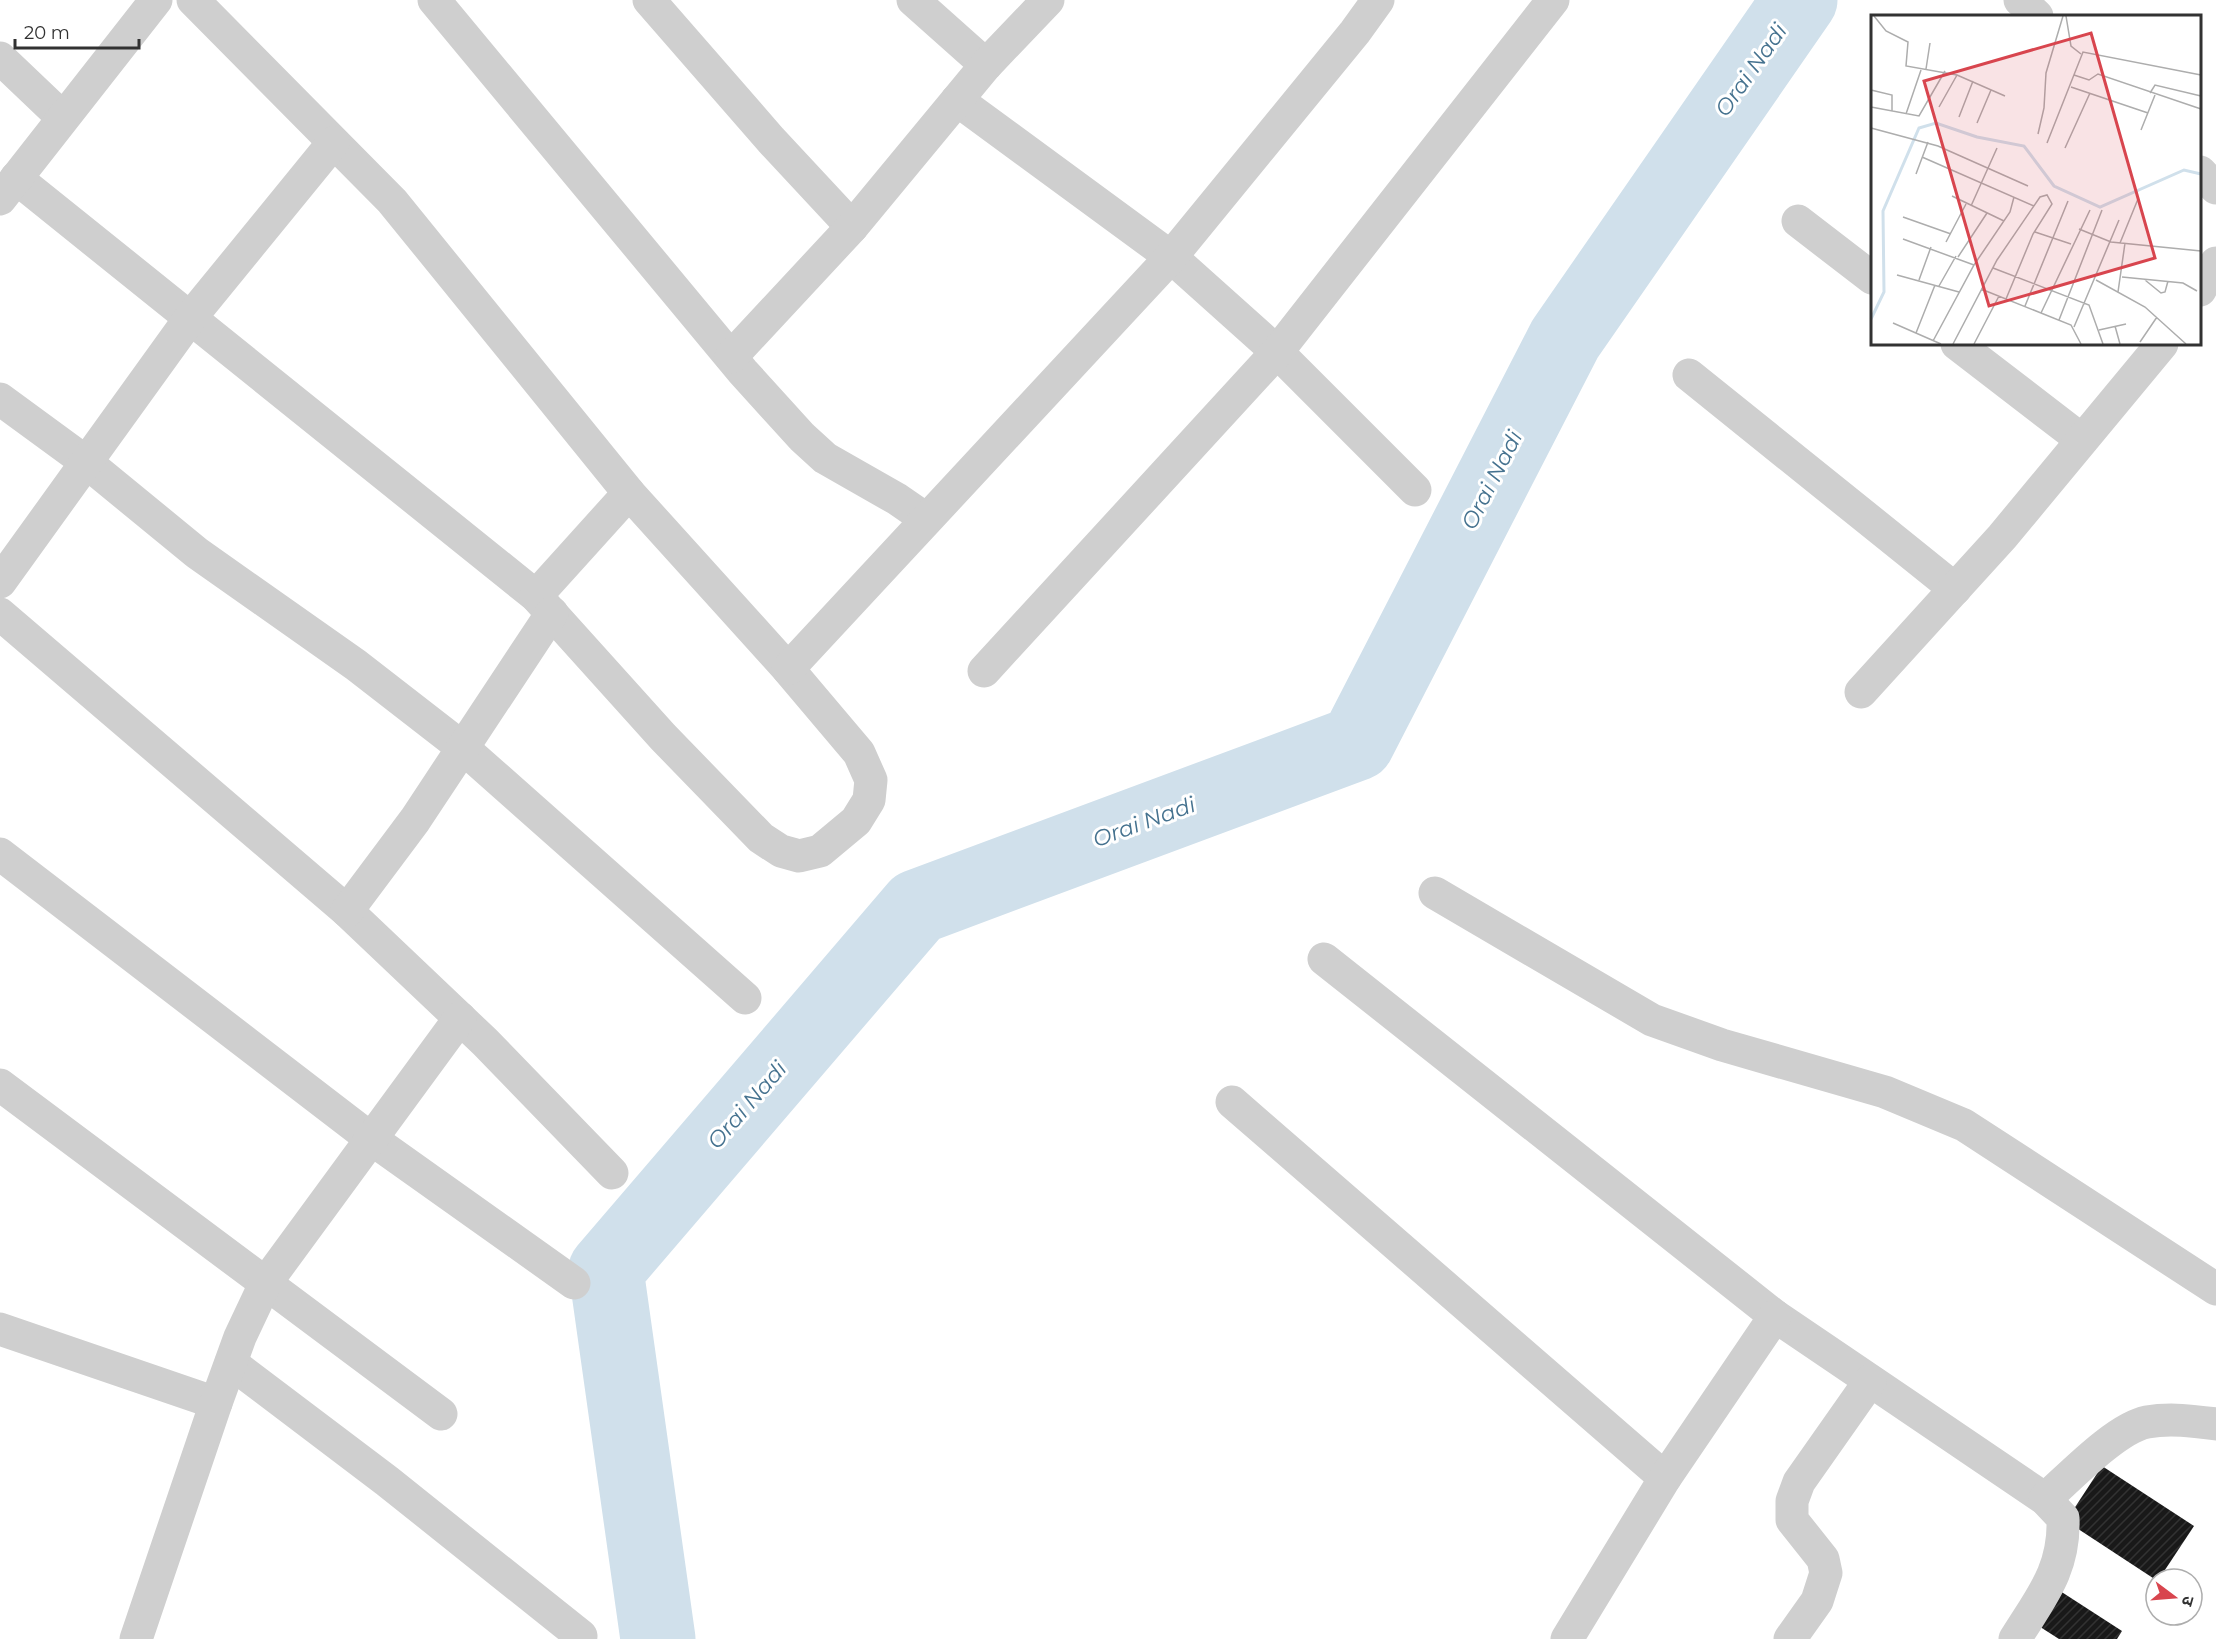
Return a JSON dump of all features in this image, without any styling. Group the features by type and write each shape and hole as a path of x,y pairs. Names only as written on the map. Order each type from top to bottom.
{"street":[{"path":"156,0 62,117 8,189 191,317 544,604 663,737 761,838 781,850 799,856 820,851 856,821 869,800 871,780 859,753 788,669 629,493 392,201 193,0"},
{"path":"434,0 731,357 802,437 825,458 897,499 926,519"},
{"path":"649,0 771,140 852,227"},
{"path":"913,0 986,65"},
{"path":"731,357 852,227 986,65 1048,0"},
{"path":"788,669 1171,257 1355,32 1378,0"},
{"path":"984,671 1277,352 1553,0"},
{"path":"2020,0 2036,15"},
{"path":"0,58 62,117"},
{"path":"957,100 1171,257 1277,352 1415,490"},
{"path":"0,582 191,317 333,142"},
{"path":"2201,174 2216,188"},
{"path":"1798,221 1871,277"},
{"path":"2201,287 2216,263"},
{"path":"1958,345 2082,440"},
{"path":"1861,692 2002,537 2161,345"},
{"path":"1689,375 1955,590"},
{"path":"0,399 86,462 196,553 356,665 463,748 745,998"},
{"path":"348,911 415,820 463,748 544,604 629,493"},
{"path":"0,614 348,911 460,1018 612,1173"},
{"path":"0,854 370,1138 574,1283"},
{"path":"1435,893 1652,1020 1722,1045 1885,1092 1964,1125 2216,1289"},
{"path":"1324,959 1775,1316 2045,1499 2063,1518 2064,1543 2055,1573 2015,1639"},
{"path":"136,1639 216,1403 265,1284 460,1018"},
{"path":"0,1085 441,1414"},
{"path":"1232,1102 1665,1478"},
{"path":"1567,1639 1665,1478 1775,1316"},
{"path":"0,1329 216,1403"},
{"path":"231,1363 387,1481 581,1636"},
{"path":"1790,1639 1817,1601 1826,1573 1823,1558 1792,1521 1792,1501 1799,1482 1870,1380"},
{"path":"2045,1499 2109,1442 2145,1422 2186,1420 2216,1424"}],"building":[{"path":"2102,1466 2194,1526 2167,1567 2144,1567 2144,1572 2066,1521"},
{"path":"2057,1589 2122,1631 2117,1639 2059,1639 2034,1623"}],"waterway":[{"name":"Orai Nadi","path":"658,1639 606,1270 917,907 1357,743 1565,339 1800,0"}]}
